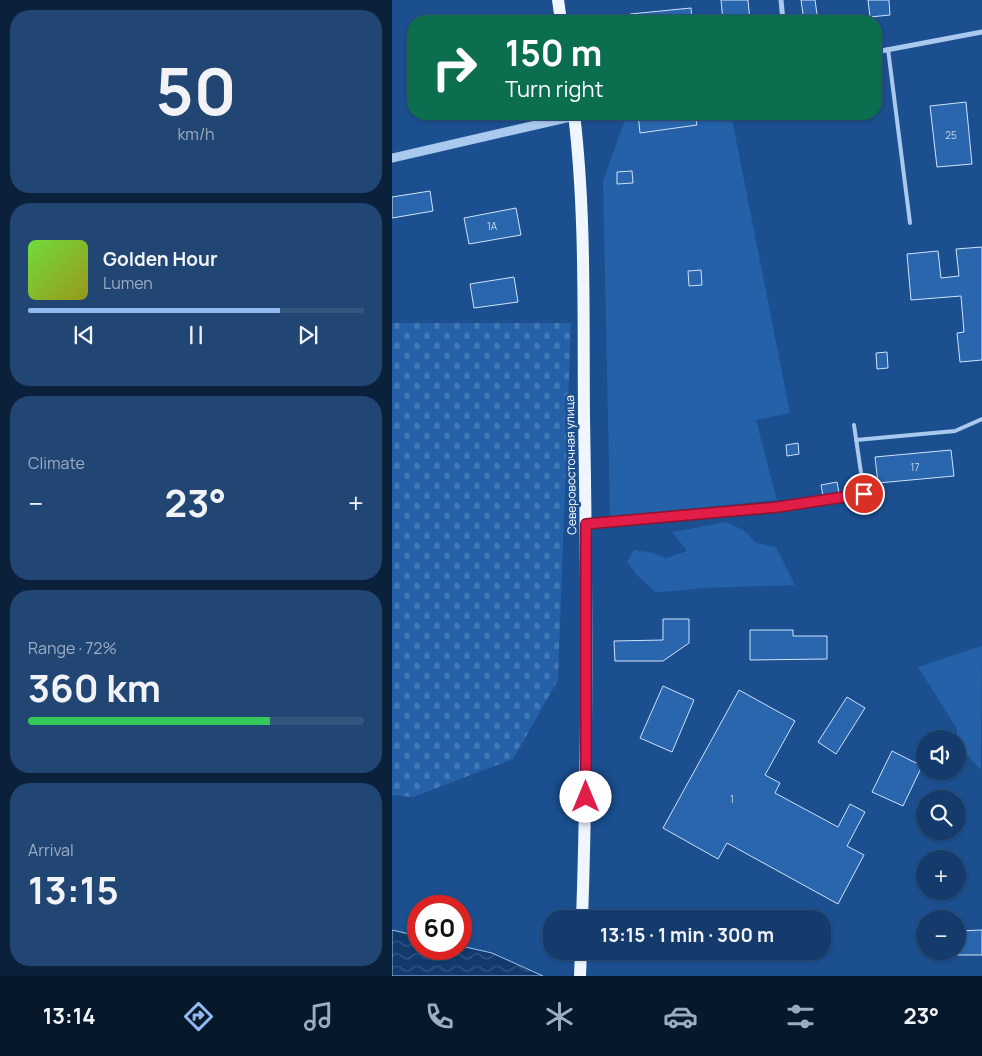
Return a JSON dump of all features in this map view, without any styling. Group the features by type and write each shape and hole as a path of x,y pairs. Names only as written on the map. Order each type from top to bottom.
{"main road":[{"path":"558,0 560,15"},
{"name":"Северовосточная улица","path":"577,120 582,200 586,524 586,815 582,910"},
{"path":"580,976 581,960"}],"street":[{"path":"781,0 782,15"},
{"path":"882,51 982,32"},
{"path":"392,158 552,120"}],"lane":[{"path":"888,50 910,223"},
{"path":"856,440 955,431 982,419"},
{"path":"586,524 778,507 864,494 854,424"}],"green space":[{"path":"625,120 732,120 790,413 756,420 777,500 610,517 603,181"},
{"path":"392,323 571,323 558,680 513,759 413,797 392,795"},
{"path":"727,522 746,532 756,543 776,547 795,585 703,588 655,592 637,575 627,562 634,550 654,553 666,558 687,551 672,532"},
{"path":"982,646 981,770 966,754 966,730 957,730 918,667"}],"water":[{"path":"392,930 407,933 407,960 472,960 472,948 492,953 543,976 392,976"}],"building":[{"path":"721,0 748,0 749,15 722,15"},
{"path":"801,0 815,0 817,15 803,15"},
{"path":"868,0 889,0 890,15 870,15"},
{"path":"691,8 692,15 630,15"},
{"path":"966,102 972,164 937,167 930,106"},
{"path":"639,120 696,120 697,125 640,133"},
{"path":"632,171 633,183 617,184 617,172"},
{"path":"430,191 433,211 392,218 392,197"},
{"path":"516,208 521,235 469,244 464,218"},
{"path":"982,247 982,360 960,362 957,333 964,332 961,296 911,300 907,254 938,251 941,278 959,276 956,249"},
{"path":"701,270 702,285 689,286 688,271"},
{"path":"514,277 518,302 474,308 470,284"},
{"path":"887,352 888,368 877,369 876,353"},
{"path":"798,443 799,454 787,456 786,445"},
{"path":"951,450 954,476 878,483 875,457"},
{"path":"837,482 839,493 823,496 821,485"},
{"path":"663,619 689,619 689,643 663,661 615,661 614,641 663,640"},
{"path":"750,630 793,630 793,636 827,636 827,659 750,660"},
{"path":"663,686 694,700 672,752 640,738"},
{"path":"739,690 795,721 765,775 780,783 775,793 838,827 850,804 865,812 847,846 864,855 838,904 727,843 718,859 663,828"},
{"path":"847,697 865,708 836,754 818,742"},
{"path":"892,751 916,763 916,779 903,806 872,792"},
{"path":"982,930 982,955 966,955 966,931"}],"route":[{"path":"586,797 586,524 778,507 864,494"}]}
